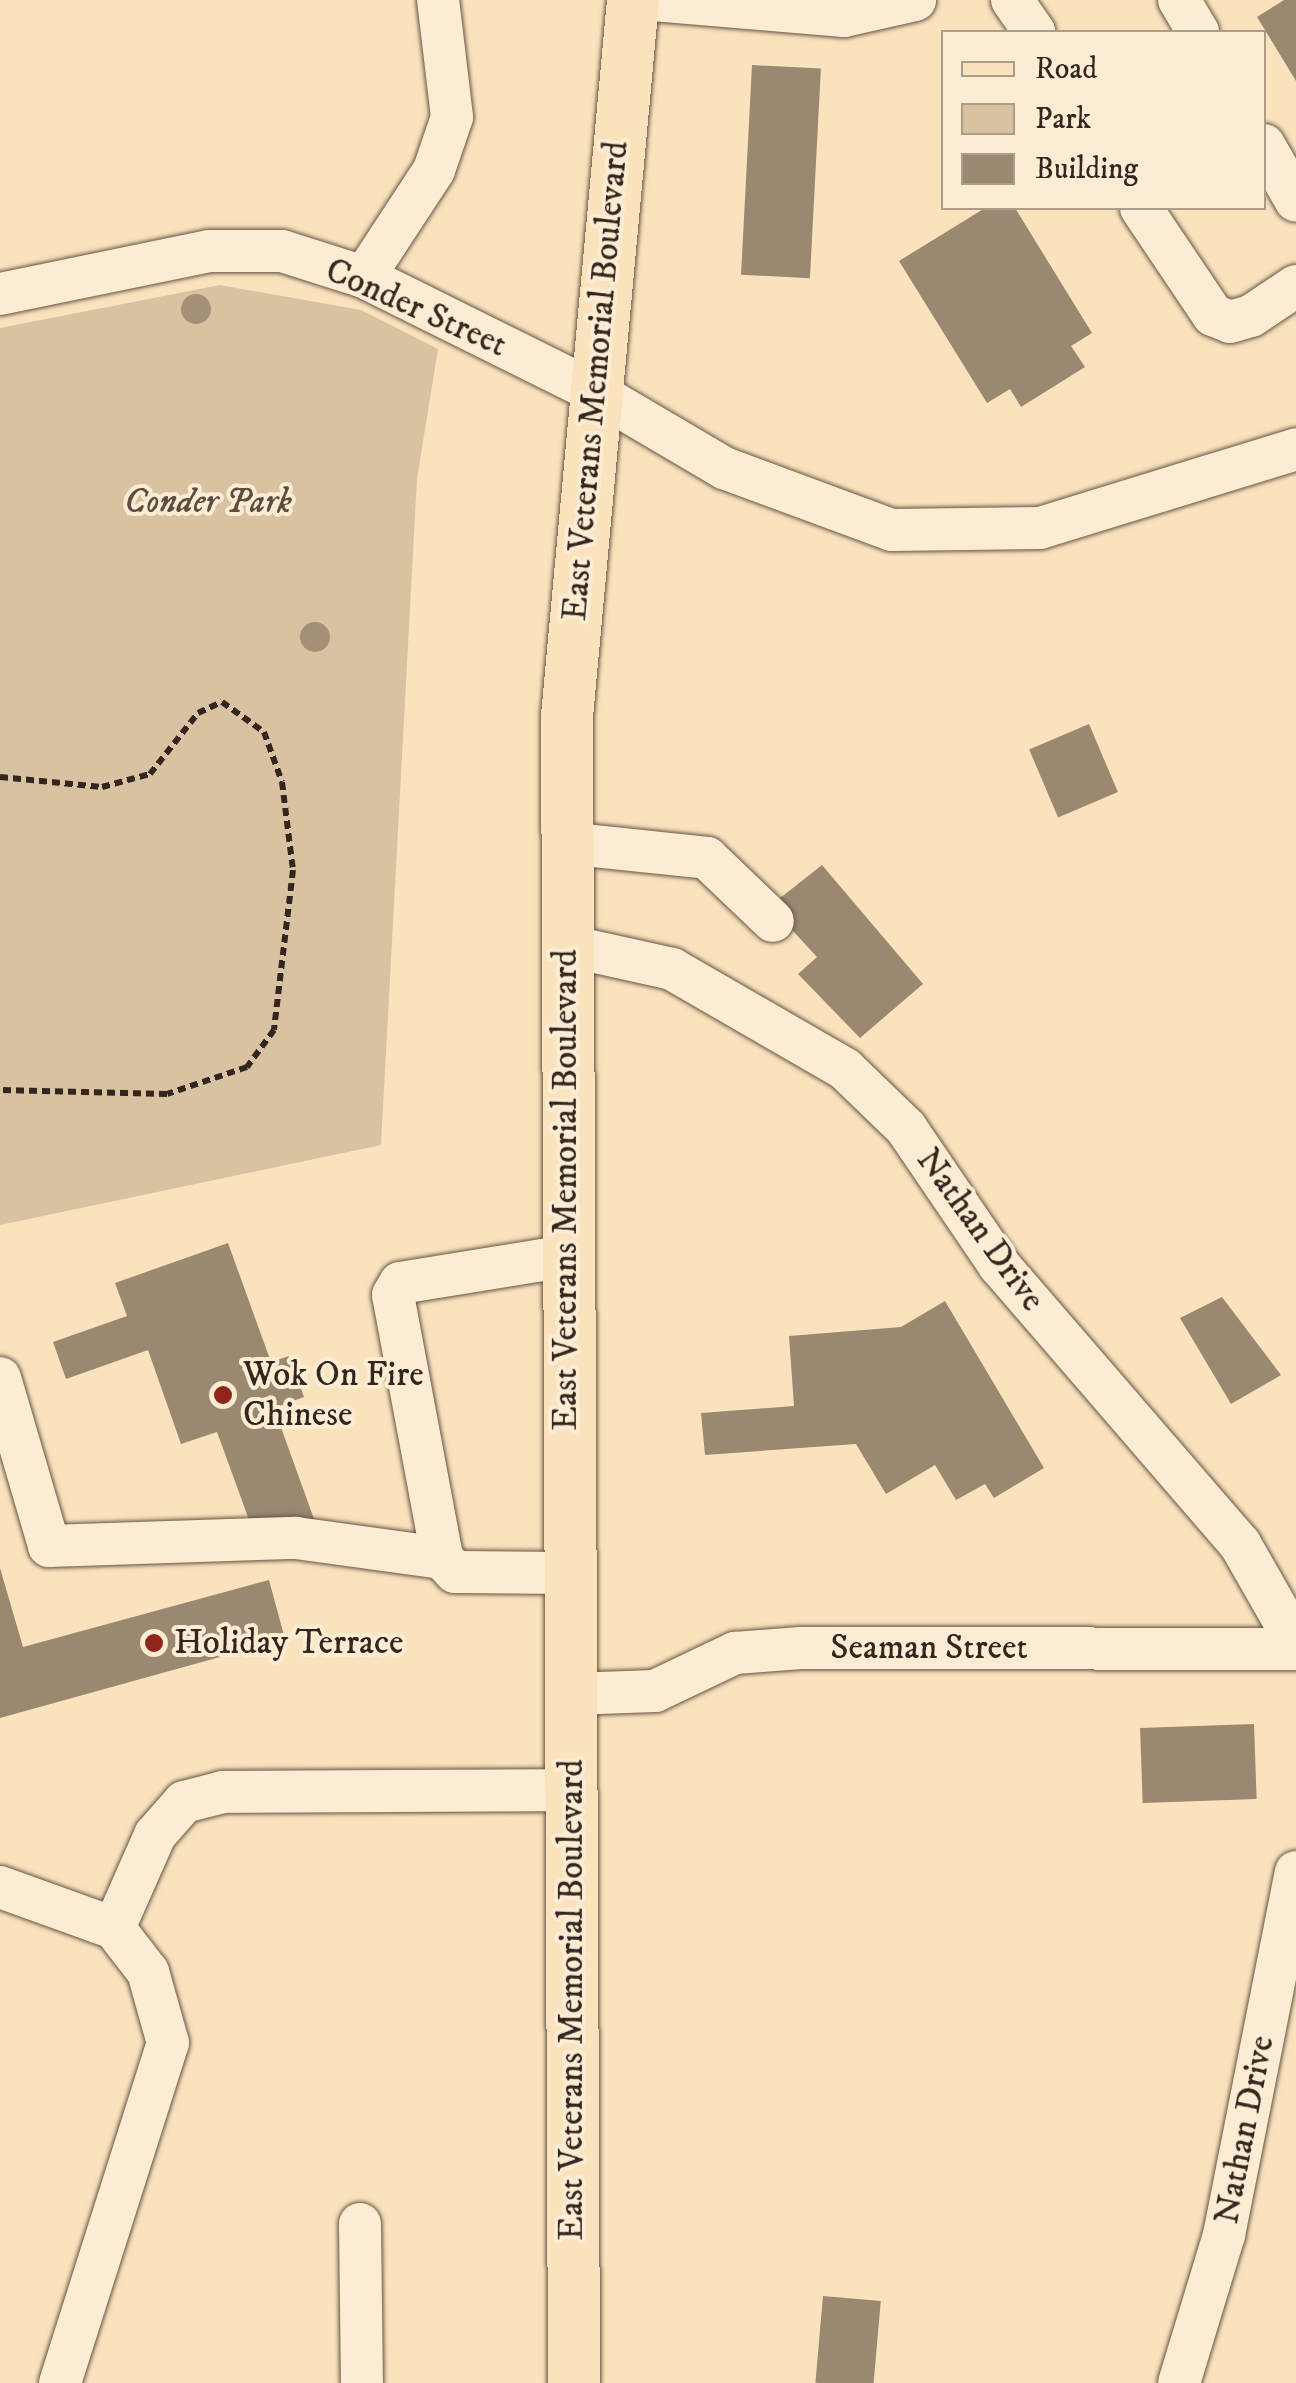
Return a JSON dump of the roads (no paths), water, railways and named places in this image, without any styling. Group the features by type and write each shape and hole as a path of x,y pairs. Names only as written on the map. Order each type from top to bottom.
{"main road":[{"name":"East Veterans Memorial Boulevard","path":"574,2383 565,843 590,389 633,0"}],"street":[{"path":"364,277 434,170 452,118 438,0"},
{"path":"653,0 844,16 916,0"},
{"path":"1012,0 1033,30"},
{"path":"1179,0 1197,30"},
{"path":"1266,148 1296,201"},
{"path":"1142,210 1214,315 1230,322 1251,316 1296,286"},
{"name":"Conder Street","path":"0,294 208,251 282,252 364,277 590,389 724,468 892,530 1040,528 1296,449"},
{"path":"565,843 707,858 773,921"},
{"name":"Nathan Drive","path":"564,945 672,970 846,1069 906,1128 998,1265 1240,1544 1296,1646"},
{"path":"567,1256 400,1283 393,1296 442,1558 455,1572 570,1572"},
{"path":"0,1378 49,1546 296,1538 442,1558"},
{"name":"Seaman Street","path":"571,1694 655,1691 734,1653 801,1648 1296,1646"},
{"path":"114,1928 155,1835 184,1802 223,1792 571,1790"},
{"name":"Nathan Drive","path":"1178,2383 1278,2052 1296,1872"},
{"path":"0,1887 114,1928 148,1972 168,2043 60,2383"},
{"path":"360,2224 362,2383"}],"place":[{"name":"Wok On Fire Chinese","path":"223,1395"},
{"name":"Holiday Terrace","path":"154,1643"}],"park label":[{"name":"Conder Park","path":"208,502"}]}
